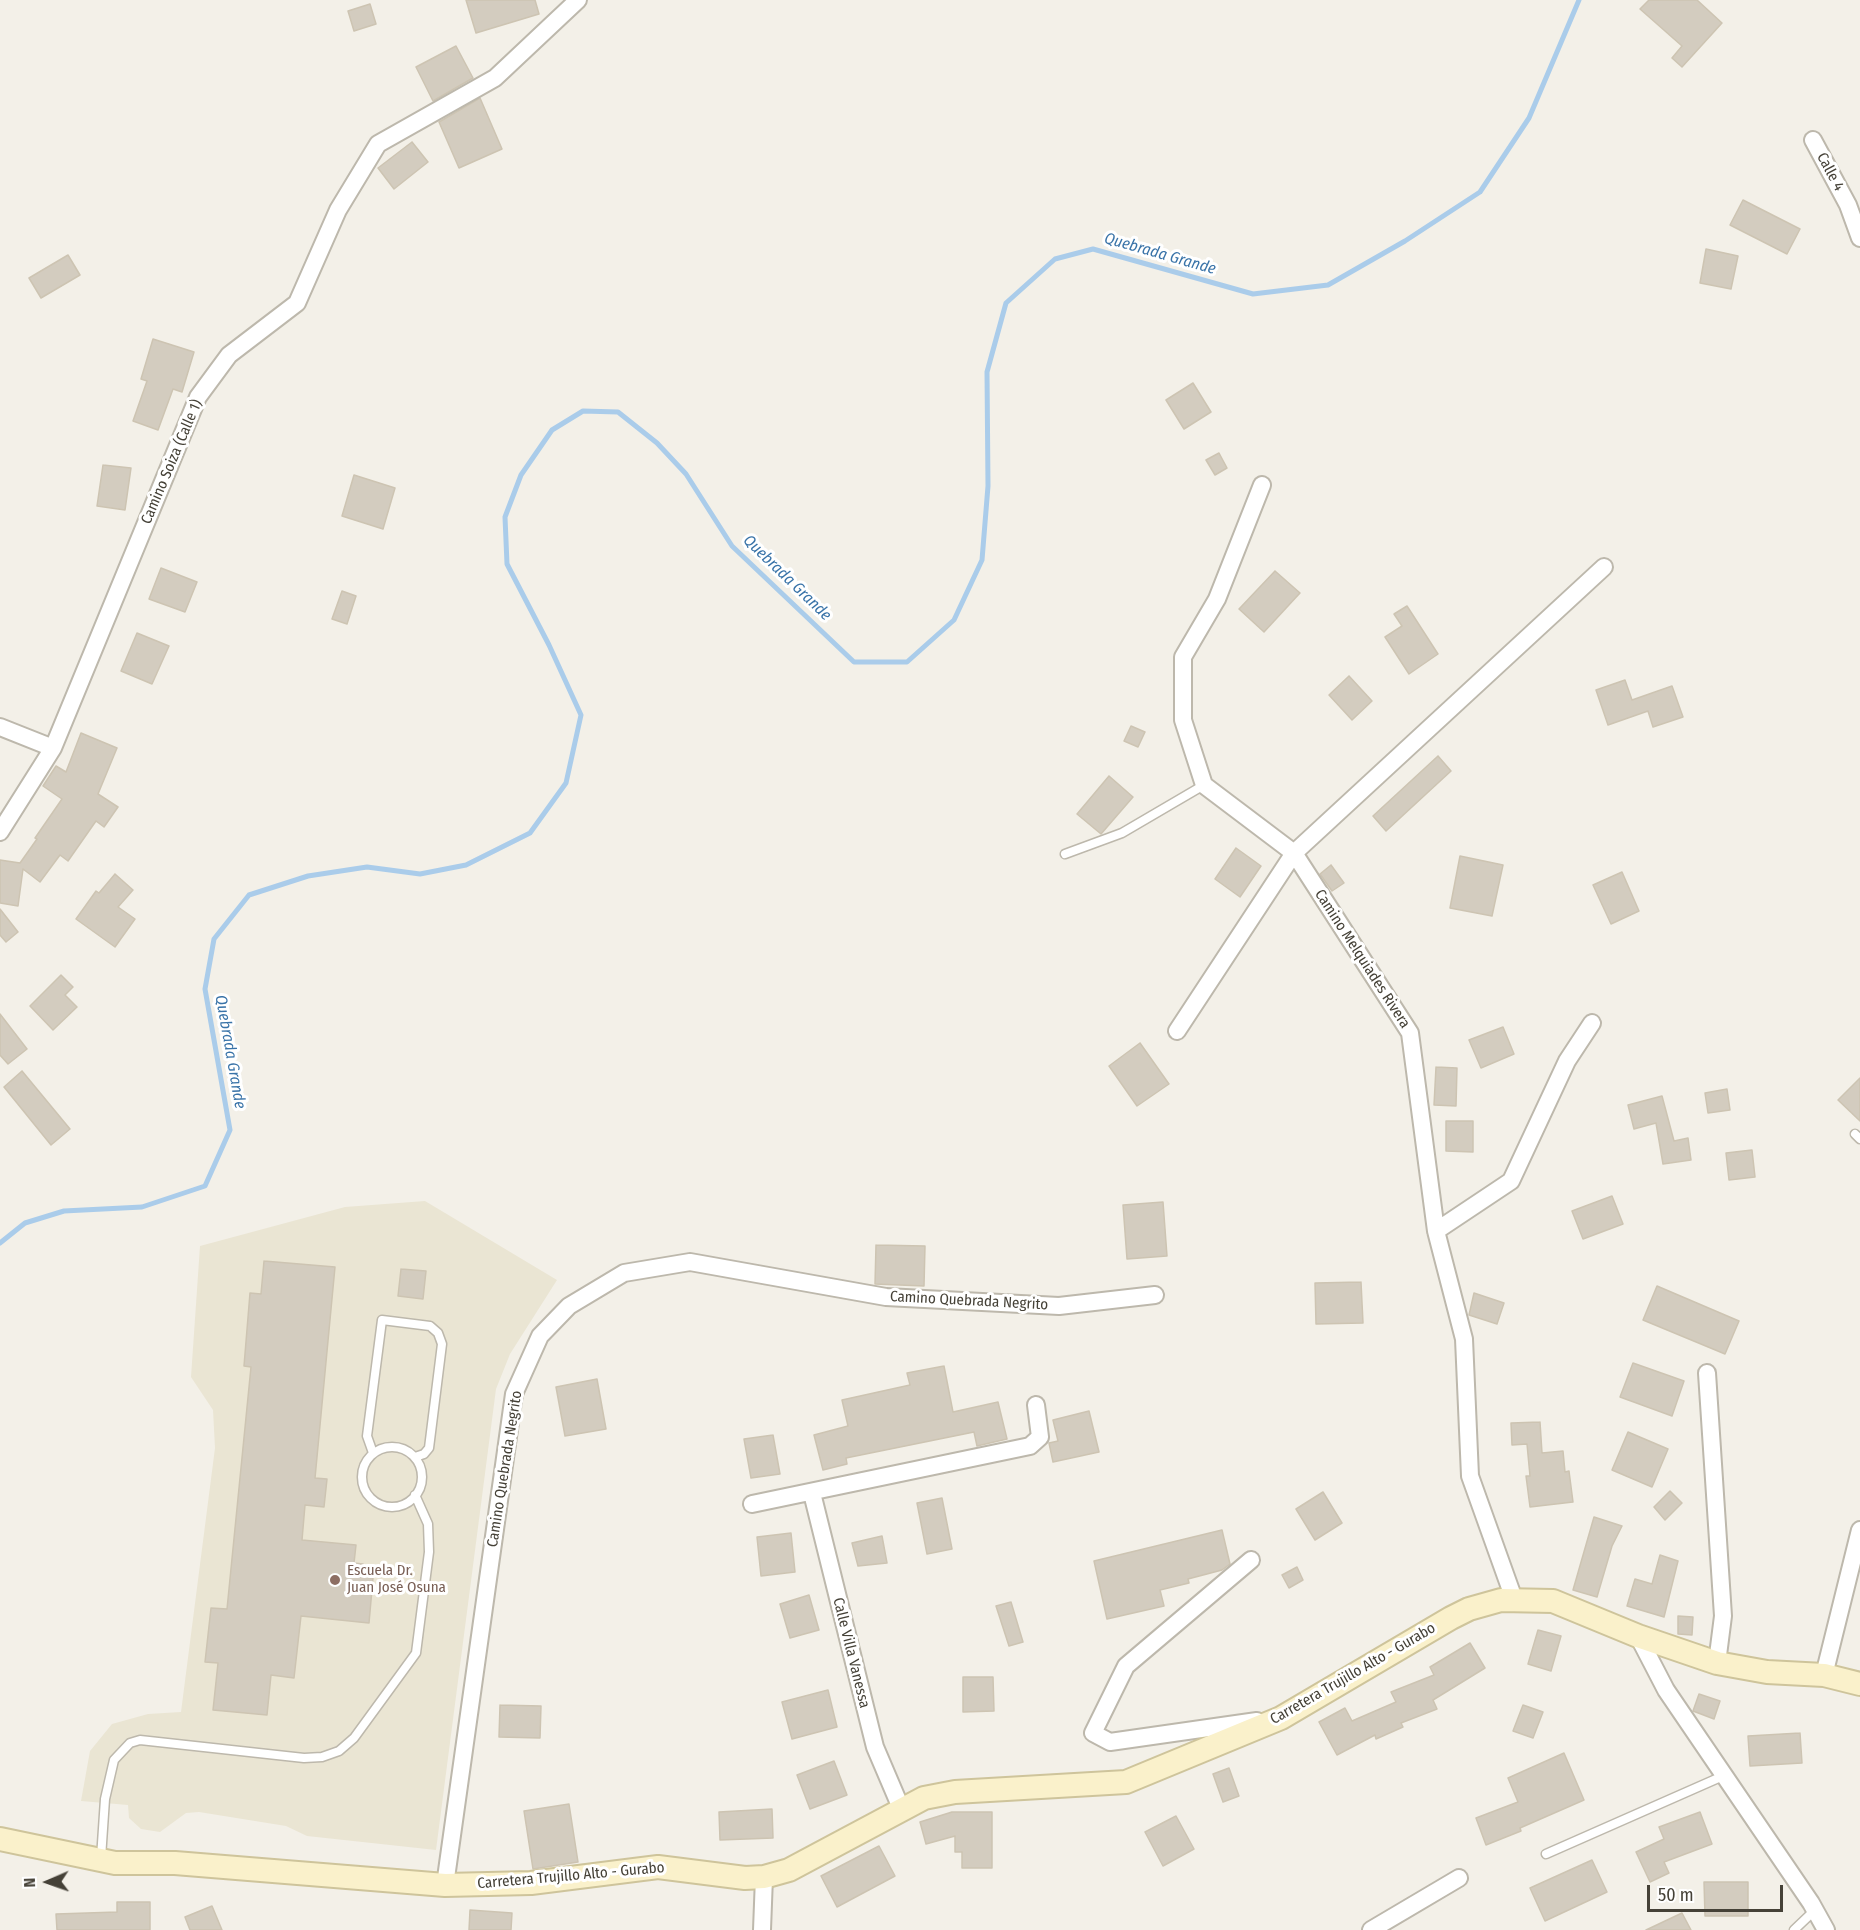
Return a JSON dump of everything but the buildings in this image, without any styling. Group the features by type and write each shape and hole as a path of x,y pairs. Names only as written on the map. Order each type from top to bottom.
{"main road":[{"name":"Carretera Trujillo Alto - Gurabo","path":"0,1839 101,1862 176,1863 445,1886 531,1883 658,1867 745,1878 764,1877 789,1870 924,1798 955,1792 1126,1782 1281,1718 1469,1609 1514,1599 1553,1601 1638,1636 1717,1663 1767,1672 1824,1675 1860,1684"}],"street":[{"name":"Camino Soiza (Calle 1)","path":"0,832 53,748 198,397 229,355 297,303 338,210 378,144 495,78 578,0"},
{"name":"Calle 4","path":"1813,140 1848,206 1860,238"},
{"path":"1204,785 1183,720 1183,657 1217,599 1262,485"},
{"path":"1177,1031 1294,853 1604,567"},
{"path":"0,728 53,748"},
{"name":"Camino Melquiades Rivera","path":"1204,785 1294,853 1410,1033 1436,1231 1464,1339 1470,1476 1514,1599"},
{"path":"1436,1231 1511,1181 1567,1061 1592,1023"},
{"name":"Camino Quebrada Negrito","path":"445,1886 514,1394 540,1336 569,1306 624,1274 690,1262 886,1297 1059,1306 1155,1294"},
{"path":"1707,1373 1723,1616 1717,1663"},
{"path":"752,1504 1030,1446 1040,1437 1036,1406"},
{"name":"Calle Villa Vanessa","path":"812,1493 875,1747 901,1809"},
{"path":"1824,1675 1860,1530"},
{"path":"1251,1560 1126,1666 1093,1733 1110,1742 1281,1718"},
{"path":"1638,1636 1666,1690 1815,1910 1826,1930"},
{"path":"762,1930 764,1877"},
{"path":"1371,1930 1459,1878"}],"lane":[{"path":"1065,854 1122,833 1204,785"},
{"path":"373,1453 367,1436 382,1320 430,1326 438,1333 442,1344 429,1448 416,1458"},
{"path":"395,1446 416,1458 421,1468 422,1480 415,1495 400,1506 388,1507 377,1504 368,1496 363,1485 362,1474 365,1462 373,1453 395,1446"},
{"path":"101,1862 105,1799 114,1761 130,1743 140,1740 304,1758 322,1757 339,1751 354,1738 416,1653 429,1552 428,1524 415,1495"},
{"path":"1546,1854 1723,1776"},
{"path":"1794,1930 1815,1910"}],"shaded area":[{"name":"Escuela Dr. Juan José Osuna","path":"425,1201 557,1280 510,1354 496,1389 436,1850 307,1836 286,1826 199,1812 186,1813 160,1832 141,1829 129,1818 128,1805 81,1801 90,1751 112,1724 148,1714 181,1712 215,1448 213,1410 191,1377 200,1246 345,1207"}],"waterway":[{"name":"Quebrada Grande","path":"0,1243 25,1223 64,1211 142,1207 205,1186 230,1130 205,989 214,939 249,895 308,876 367,867 420,874 466,865 530,833 566,783 581,715 549,645 507,564 505,517 521,475 552,430 583,411 618,412 657,443 686,474 732,546 854,662 907,662 954,620 982,560 988,486 987,372 1006,303 1055,259 1093,249 1253,294 1328,285 1405,241 1480,192 1529,118 1579,0"}],"place":[{"name":"Escuela Dr. Juan José Osuna","path":"335,1580"}]}
